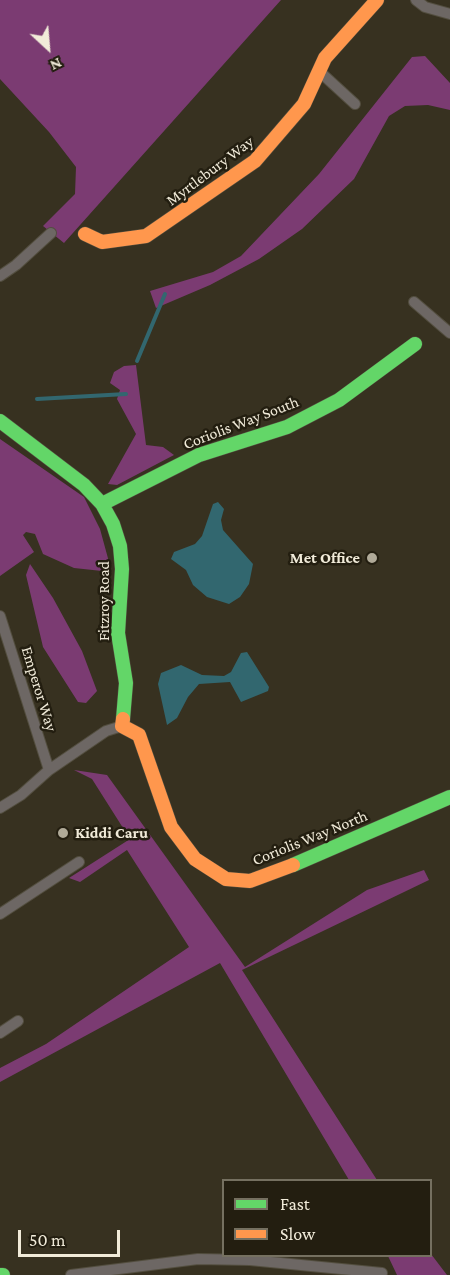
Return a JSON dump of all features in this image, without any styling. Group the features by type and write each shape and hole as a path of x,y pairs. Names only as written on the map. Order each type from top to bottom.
{"street":[{"name":"Myrtlebury Way","path":"85,234 102,242 117,242 146,236 255,161 304,104 325,58 377,0"},
{"path":"416,0 425,8 450,14"},
{"path":"319,71 355,104"},
{"path":"0,276 16,265 51,233"},
{"path":"414,302 450,333"},
{"name":"Coriolis Way South","path":"102,504 199,455 287,427 339,400 415,344"},
{"name":"Fitzroy Road","path":"0,421 84,485 102,504 113,524 120,546 122,569 118,633 126,683 123,726"},
{"name":"Emperor Way","path":"0,616 49,770"},
{"path":"0,808 21,795 49,770 106,731 123,726"},
{"name":"Coriolis Way North","path":"123,726 139,735 171,827 180,841 205,868 235,881 250,880 279,871 450,797"},
{"path":"0,914 79,862"},
{"path":"0,1033 18,1021"},
{"path":"73,1275 104,1269 198,1259 250,1260 382,1273"}],"shaded area":[{"path":"0,0 281,0 64,243 43,226 75,194 76,167 49,132 0,79"},
{"path":"425,56 450,83 450,110 428,105 405,106 389,116 354,179 302,229 259,259 210,285 156,308 150,291 213,272 241,256 319,174 412,57"},
{"path":"136,365 146,445 163,447 174,455 117,485 108,484 136,434 117,399 120,390 110,383 114,372 124,366"},
{"path":"0,439 84,497 100,529 109,562 102,571 74,568 43,554 35,534 26,532 23,535 34,552 0,576"},
{"path":"30,564 53,598 82,651 97,691 86,703 78,702 43,647 26,575"},
{"path":"74,770 107,775 245,967 367,890 424,870 429,880 242,970 376,1179 348,1179 220,963 0,1082 0,1068 46,1044 189,947 127,850 80,882 69,878 130,839 92,779"},
{"path":"432,1255 447,1275 397,1275 388,1257"}],"water":[{"path":"218,502 224,509 221,520 223,530 253,564 249,584 240,597 229,604 207,597 193,585 186,570 171,559 174,552 195,544 202,536 213,504"},
{"path":"247,652 269,687 268,691 241,702 230,682 199,684 188,697 177,718 167,725 158,684 161,673 181,665 202,675 224,676 231,672 241,653"}],"waterway":[{"path":"137,361 165,294"},
{"path":"37,399 126,394"}],"traffic: fast":[{"path":"102,504 199,455 287,427 339,400 415,344"},
{"path":"0,421 84,485 102,504 113,524 120,546 122,569 118,633 126,683 123,719"},
{"path":"293,865 450,797"}],"traffic: slow":[{"path":"85,234 102,242 146,236 255,161 304,104 325,58 377,0"},
{"path":"123,719 122,726 139,735 171,827 195,859 226,879 250,881 293,865"}],"place":[{"name":"Met Office","path":"372,558"},
{"name":"Kiddi Caru","path":"63,833"}]}
